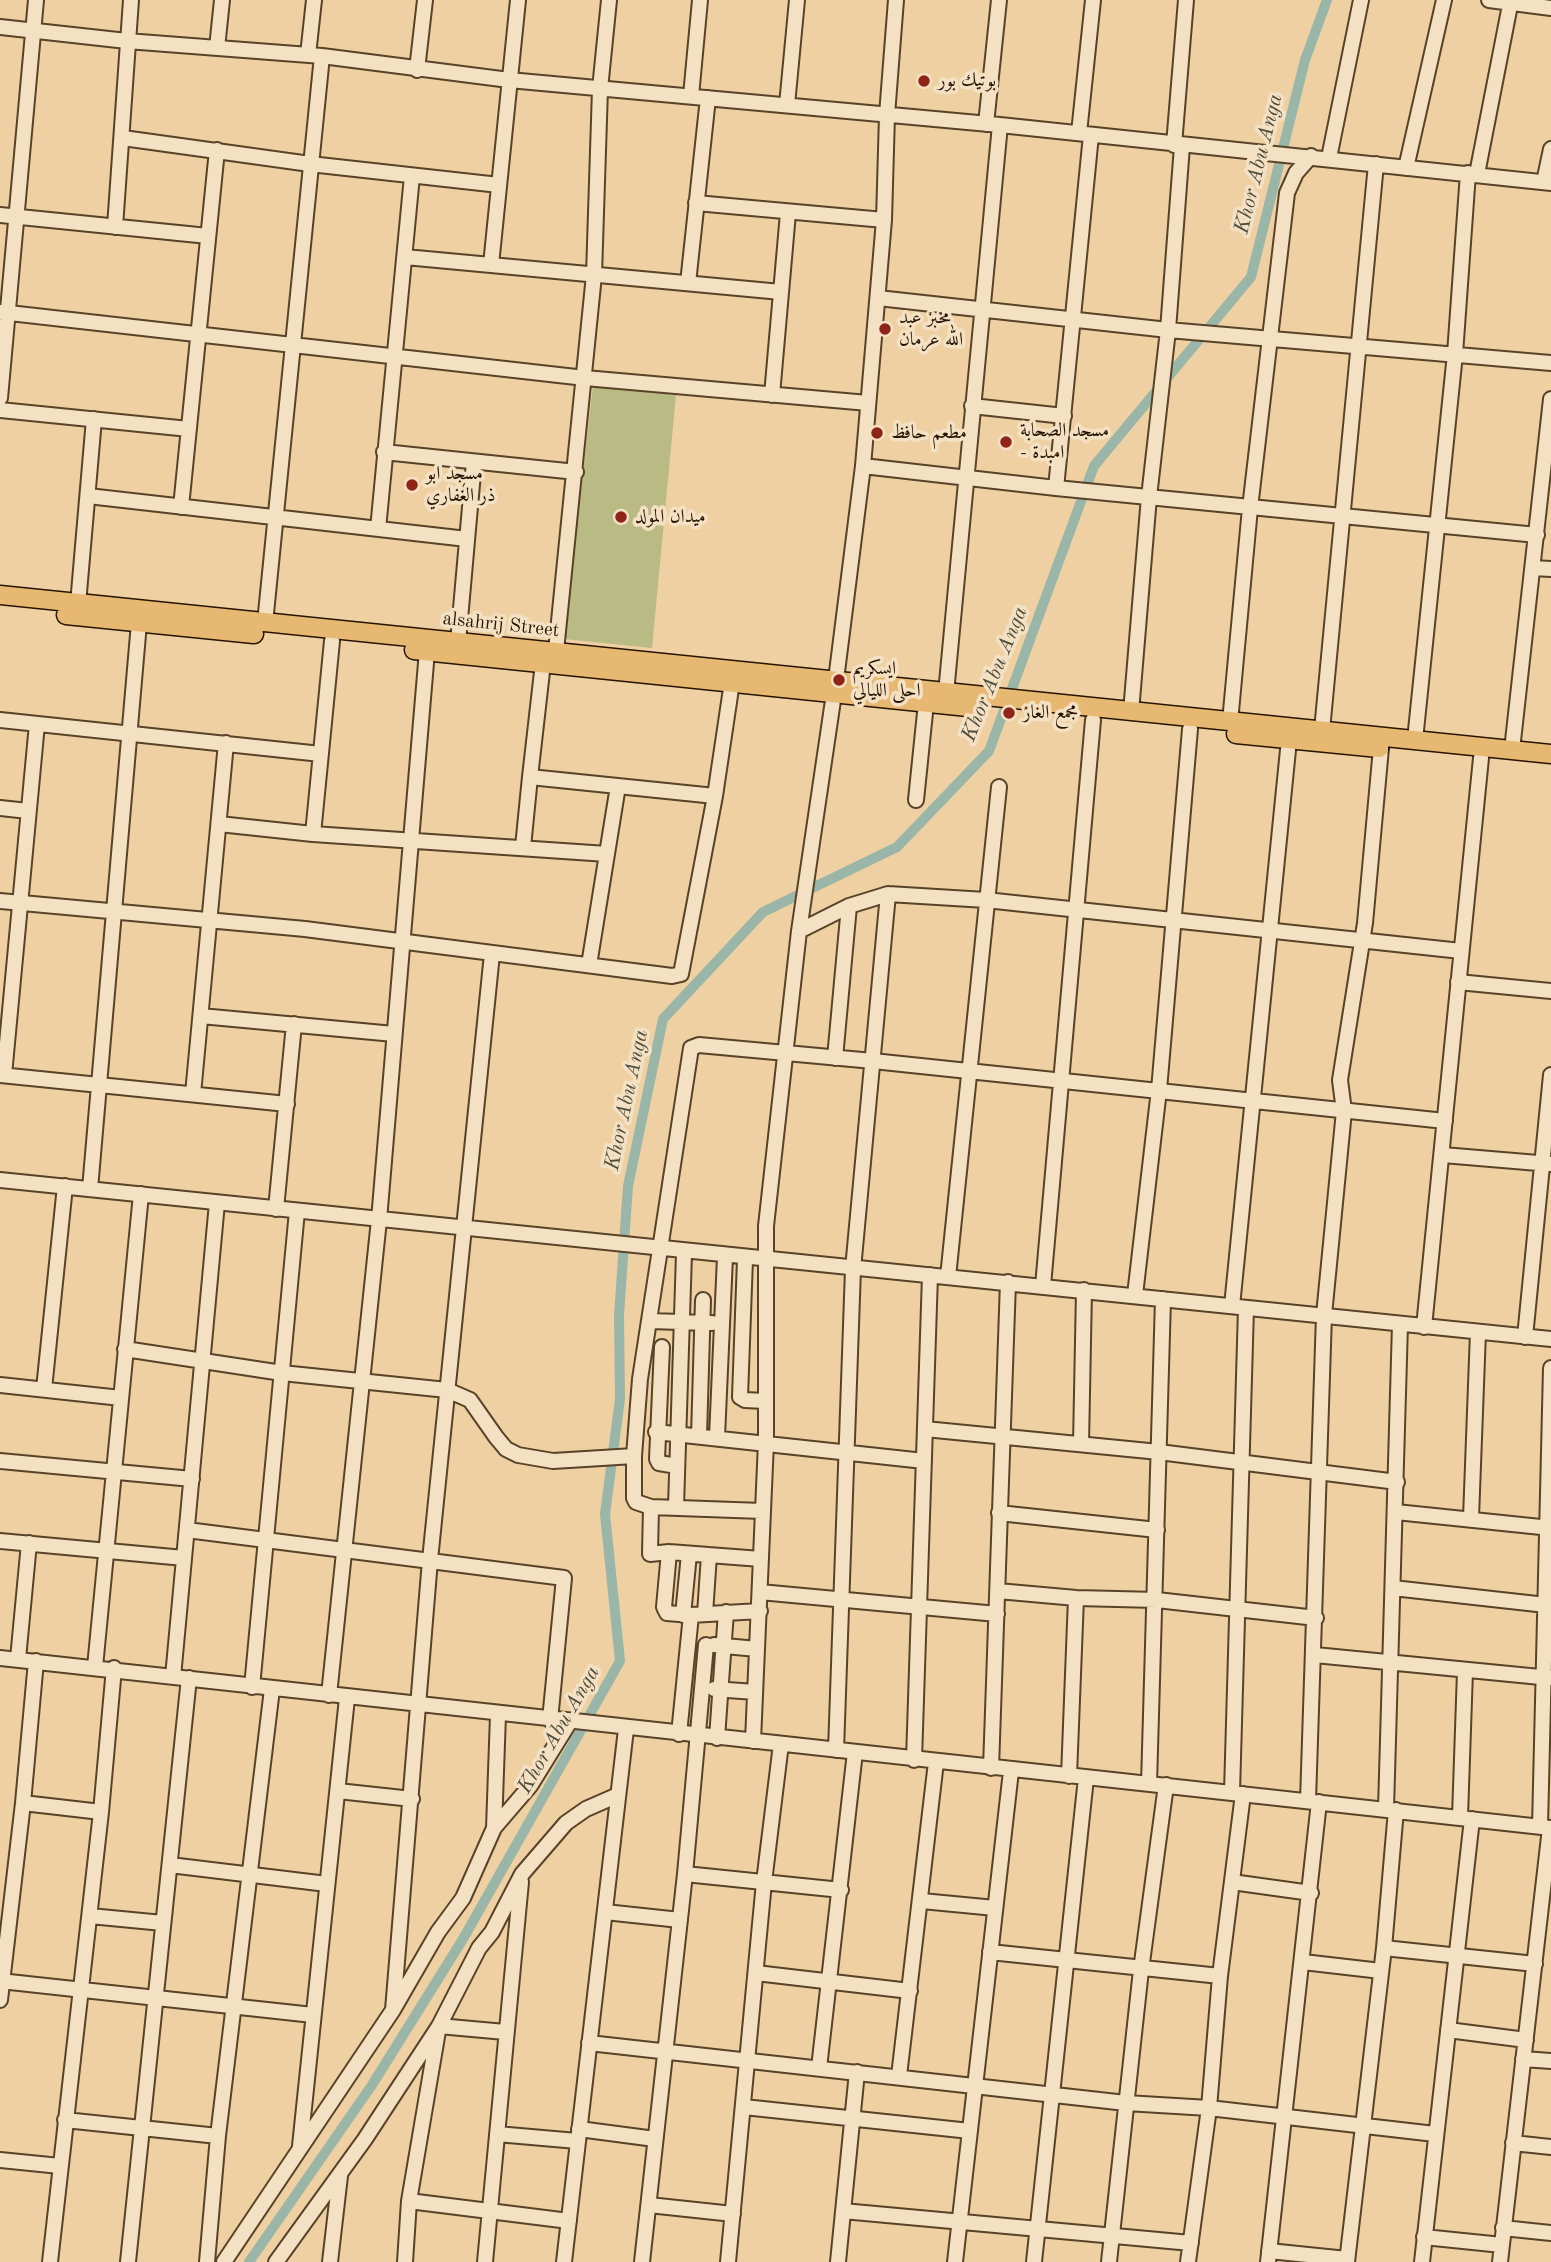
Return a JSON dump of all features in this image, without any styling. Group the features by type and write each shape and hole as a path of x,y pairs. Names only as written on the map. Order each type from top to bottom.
{"main road":[{"name":"alsahrij Street","path":"0,596 458,642 732,682 946,693 997,705"},
{"name":"alsahrij Street","path":"0,607 427,651 549,657 835,687 926,703 997,705"},
{"path":"997,705 1131,712 1551,754"},
{"path":"1019,707 1093,720 1551,766"}],"street":[{"path":"0,398 4,313 17,217 36,0"},
{"path":"115,227 124,138 131,0"},
{"path":"217,48 222,0"},
{"path":"265,623 310,164 315,55 314,0"},
{"path":"417,70 425,0"},
{"path":"491,265 518,0"},
{"path":"523,847 530,777 576,472 594,275 600,89 609,0"},
{"path":"691,96 700,0"},
{"path":"788,105 796,0"},
{"path":"753,1741 765,1442 766,1226 799,931 835,687 863,466 884,220 887,114 896,0"},
{"path":"946,693 981,307 999,0"},
{"path":"1056,488 1074,319 1093,0"},
{"path":"1131,712 1149,497 1168,330 1186,0"},
{"path":"1329,158 1362,0"},
{"path":"1406,168 1444,0"},
{"path":"1489,0 1551,8"},
{"path":"1415,740 1472,174 1510,1"},
{"path":"0,27 127,41 315,55 509,80 887,114 1178,146 1329,158 1548,183 1551,149"},
{"path":"688,283 708,98"},
{"path":"124,138 310,164 499,185"},
{"path":"181,507 217,150"},
{"path":"1230,722 1250,508 1287,193 1307,156"},
{"path":"1322,730 1345,516 1376,164"},
{"path":"378,529 412,176"},
{"path":"696,203 884,220"},
{"path":"772,395 788,212"},
{"path":"0,215 208,236"},
{"path":"404,257 781,292"},
{"path":"878,298 981,307 1168,330 1551,363"},
{"path":"4,313 198,332 585,378 868,402"},
{"path":"1512,750 1551,399"},
{"path":"972,407 1064,416"},
{"path":"0,410 189,429"},
{"path":"78,604 94,419"},
{"path":"384,452 576,472"},
{"path":"458,642 474,462"},
{"path":"863,466 1250,508 1536,535"},
{"path":"88,495 467,539"},
{"path":"1533,568 1551,569"},
{"path":"90,1189 112,909 139,623"},
{"path":"313,834 332,641"},
{"path":"328,1695 379,1220 427,651"},
{"path":"0,901 112,909 402,941 672,976 681,974 715,796 732,682"},
{"path":"916,800 926,703"},
{"path":"0,720 321,754"},
{"path":"1042,1286 1078,911 1093,720"},
{"path":"37,724 20,902 6,1000 2,1075 287,1104"},
{"path":"1135,1295 1175,920 1190,729"},
{"path":"1188,2262 1209,2108 1220,1976 1232,1882 1237,1793 1237,1609 1242,1461 1239,1307 1253,1100 1289,740"},
{"path":"193,1094 226,743"},
{"path":"1381,748 1363,943 1341,1062 1340,1091 1344,1111 1325,1315 1311,1893 1268,2257 1347,2260 1384,1948 1391,1809 1390,1664 1400,1324"},
{"path":"1424,1327 1481,758"},
{"path":"530,777 715,796"},
{"path":"589,965 618,786"},
{"path":"948,1277 967,1071 999,787"},
{"path":"0,808 28,811"},
{"path":"219,824 313,834 607,854"},
{"path":"799,931 849,906 888,894 986,900 1363,943 1461,951"},
{"path":"836,1750 853,1269 888,894"},
{"path":"835,1058 849,906"},
{"path":"393,2010 430,1560 492,954"},
{"path":"1458,982 1551,991"},
{"path":"201,1016 394,1034"},
{"path":"276,1209 294,1024"},
{"path":"762,1511 651,1507 636,1502 634,1498 638,1402 691,1048 699,1045 873,1061 1445,1121"},
{"path":"1525,1337 1547,1164 1551,1075"},
{"path":"1443,1154 1547,1164"},
{"path":"0,1180 684,1253 1008,1282 1551,1339"},
{"path":"44,1389 65,1186"},
{"path":"94,1667 141,1194"},
{"path":"173,1676 217,1202"},
{"path":"252,1687 297,1211"},
{"path":"676,1507 684,1253"},
{"path":"717,1437 725,1257"},
{"path":"745,1259 740,1387 742,1399 765,1401"},
{"path":"914,1760 930,1275"},
{"path":"991,1768 1008,1282"},
{"path":"1081,1444 1084,1290"},
{"path":"682,1299 767,1305"},
{"path":"1149,1784 1157,1600 1163,1299"},
{"path":"699,1436 703,1300"},
{"path":"650,1321 722,1323"},
{"path":"1471,1518 1478,1332"},
{"path":"646,1346 766,1354"},
{"path":"662,1347 656,1432 657,1461 677,1466"},
{"path":"125,1349 282,1373 447,1390 470,1400 506,1449 518,1455 553,1461 634,1456"},
{"path":"701,1367 741,1369"},
{"path":"1500,2262 1535,1964 1547,1828 1546,1605 1550,1528 1551,1368"},
{"path":"0,1385 121,1398"},
{"path":"638,1402 678,1391 701,1393 740,1387"},
{"path":"925,1429 1242,1461 1397,1482"},
{"path":"656,1432 924,1461"},
{"path":"0,1461 192,1479"},
{"path":"651,1507 650,1554 669,1552 761,1559"},
{"path":"1396,1512 1550,1528"},
{"path":"999,1513 1157,1530"},
{"path":"187,1530 564,1578 550,1720"},
{"path":"0,1541 184,1558"},
{"path":"18,1659 29,1544"},
{"path":"669,1552 665,1610 670,1614 760,1611"},
{"path":"689,1554 686,1586 693,1615"},
{"path":"679,1734 688,1643 693,1615 707,1587 709,1555"},
{"path":"666,1584 707,1587"},
{"path":"1393,1588 1546,1605"},
{"path":"998,1591 1076,1598 1157,1600 1316,1618"},
{"path":"760,1592 997,1614"},
{"path":"1069,1776 1076,1598"},
{"path":"717,1738 726,1612"},
{"path":"688,1643 757,1649"},
{"path":"642,2262 700,1736 706,1645"},
{"path":"1315,1655 1548,1678"},
{"path":"0,1658 114,1668 498,1715 1391,1809 1547,1828"},
{"path":"0,2000 6,1893 23,1803 36,1661"},
{"path":"50,2262 102,1812 114,1668"},
{"path":"1422,2262 1457,1956 1466,1818 1465,1671"},
{"path":"128,2262 189,1678"},
{"path":"684,1687 755,1692"},
{"path":"207,2262 218,2136 272,1689"},
{"path":"300,2147 347,1698"},
{"path":"494,1829 498,1715"},
{"path":"224,2262 279,2184 300,2147 393,2010 438,1932 463,1898 494,1829 530,1786 576,1723"},
{"path":"564,2262 626,1729"},
{"path":"728,2262 764,1882 781,1744"},
{"path":"819,2068 855,1752"},
{"path":"899,2076 922,1901 936,1762"},
{"path":"955,2262 1011,1770"},
{"path":"1034,2262 1087,1778"},
{"path":"1109,2262 1141,1970 1166,1785"},
{"path":"338,1791 412,1799"},
{"path":"276,2262 340,2174 439,2026 522,1874 566,1822 586,1809 618,1796"},
{"path":"23,1803 102,1812"},
{"path":"170,1865 327,1884"},
{"path":"485,2262 522,1874"},
{"path":"685,1874 841,1890"},
{"path":"1232,1882 1311,1893"},
{"path":"922,1901 995,1908"},
{"path":"605,1912 680,1920"},
{"path":"90,1916 163,1923"},
{"path":"1384,1948 1535,1964"},
{"path":"990,1952 1141,1970 1220,1976"},
{"path":"1303,1962 1381,1972"},
{"path":"756,1973 910,1991"},
{"path":"1,1981 234,2004 313,2015"},
{"path":"439,2026 505,2032"},
{"path":"405,2262 409,2201 439,2026"},
{"path":"1448,2030 1526,2040"},
{"path":"589,2043 1126,2103 1209,2108 1435,2134"},
{"path":"1523,2059 1551,2062"},
{"path":"838,2262 850,2120 857,2071"},
{"path":"744,2107 970,2131"},
{"path":"65,2120 218,2136"},
{"path":"497,2134 655,2139"},
{"path":"1513,2143 1551,2147"},
{"path":"0,2160 60,2166"},
{"path":"330,2262 340,2174"},
{"path":"409,2201 569,2221"},
{"path":"649,2205 733,2214"},
{"path":"843,2211 1191,2243"},
{"path":"1503,2228 1551,2233"},
{"path":"1424,2237 1502,2245"}],"green space":[{"name":"ميدان المولد","path":"593,385 676,395 652,648 564,639"}],"waterway":[{"name":"Khor Abu Anga","path":"249,2262 372,2085 463,1939 620,1661 605,1514 620,1399 619,1315 628,1186 663,1019 763,912 897,847 989,751 1094,466 1251,277 1305,60 1327,0"}],"place":[{"name":"بوتيك بور","path":"924,81"},
{"name":"مخبز عبد الله عرمان","path":"885,329"},
{"name":"مطعم حافظ","path":"877,433"},
{"name":"مسجد الصحابة - امبدة","path":"1006,442"},
{"name":"مسجد ابو ذر الغفاري","path":"412,485"},
{"name":"ميدان المولد","path":"621,517"},
{"name":"ايسكريم احلى الليالي","path":"839,680"},
{"name":"مجمع الغاز","path":"1009,713"}]}
